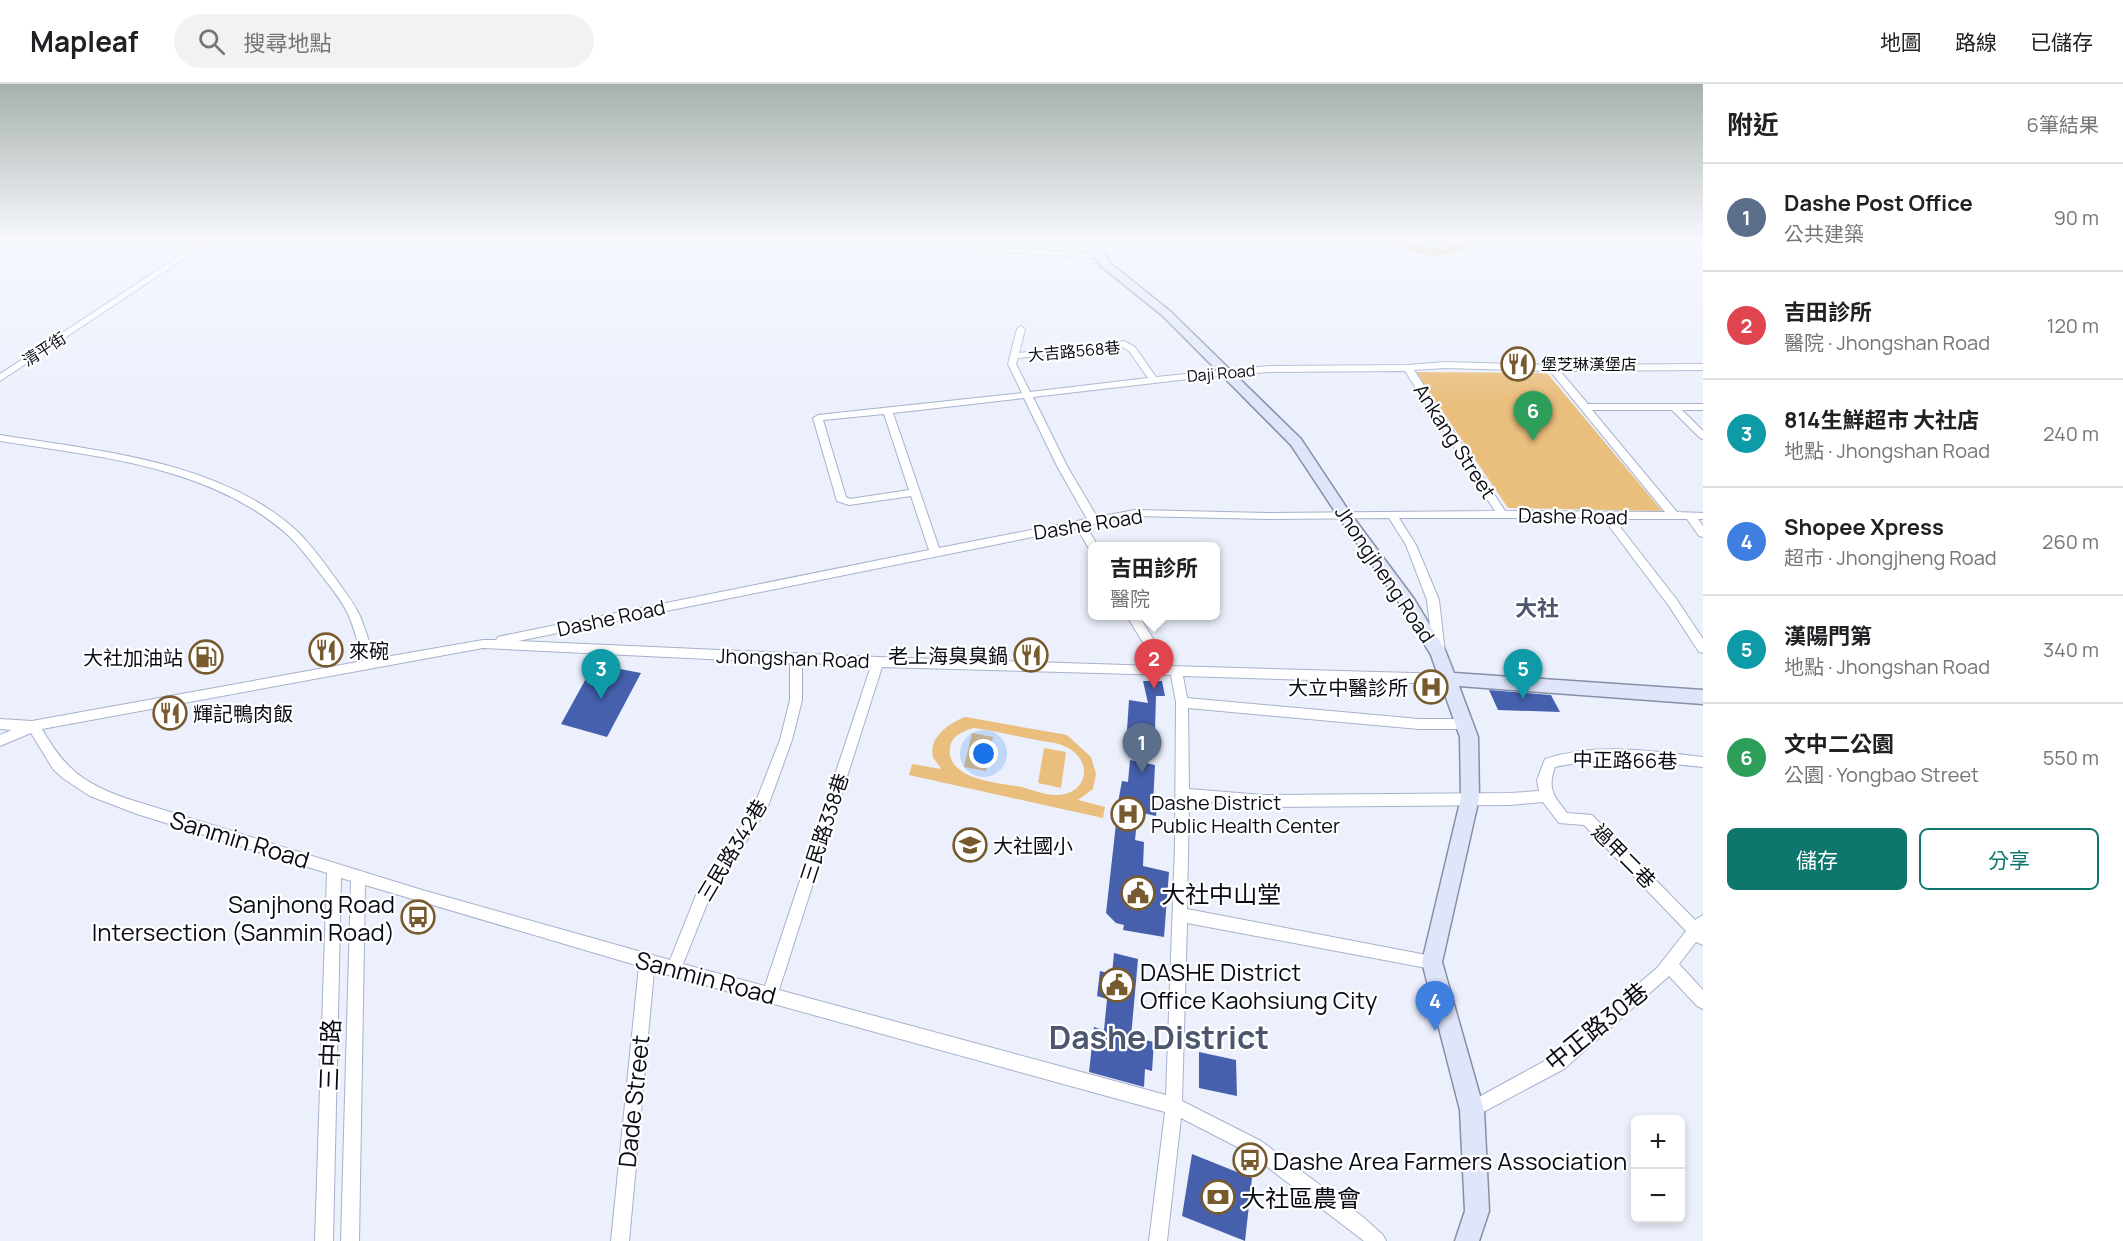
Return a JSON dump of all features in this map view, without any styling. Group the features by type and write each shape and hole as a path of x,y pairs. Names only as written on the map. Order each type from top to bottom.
{"main road":[{"name":"Jhongjheng Road","path":"1142,294 1167,314 1296,442 1345,516 1408,603 1439,654 1469,737 1470,798 1432,962 1472,1110 1477,1211 1467,1241"},
{"name":"Jhongshan Road","path":"1448,679 1703,698"}],"street":[{"name":"清平街","path":"0,378 127,294"},
{"path":"1021,329 1012,364 1062,466 1094,521"},
{"name":"大吉路568巷","path":"1013,356 1124,344 1132,349 1154,380"},
{"name":"Daji Road","path":"916,492 849,502 841,499 818,418 1223,372 1269,369 1408,368 1475,364 1552,368 1703,367"},
{"name":"Ankang Street","path":"1408,368 1502,514"},
{"path":"1552,368 1675,517"},
{"path":"1584,407 1703,407"},
{"path":"1674,407 1703,436"},
{"path":"888,411 935,552"},
{"path":"0,438 164,467 198,478 240,497 293,534 322,569 351,609 370,665"},
{"name":"Dashe Road","path":"483,644 1135,513 1345,516 1502,514 1607,517 1703,516"},
{"path":"1392,515 1411,545 1433,600 1439,654"},
{"path":"1690,516 1703,533"},
{"path":"1607,517 1673,603 1703,649"},
{"path":"1080,524 1091,542"},
{"path":"1136,620 1171,670 1182,702 1181,915 1174,1106 1158,1241"},
{"name":"Jhongshan Road","path":"33,726 483,644 878,662 1448,679"},
{"name":"三民路342巷","path":"674,969 703,895 760,809 773,776 786,740 795,700 796,658"},
{"name":"三民路338巷","path":"770,995 878,662"},
{"path":"1182,702 1419,724 1464,724"},
{"path":"0,724 33,726"},
{"path":"0,741 33,726"},
{"name":"Sanmin Road","path":"33,726 57,765 95,792 129,807 166,816 334,869 647,962 1174,1106 1255,1147 1357,1223 1377,1241"},
{"name":"中正路66巷","path":"1546,796 1544,780 1550,763 1568,758 1626,757 1703,762"},
{"path":"1183,794 1263,801 1510,799 1546,796"},
{"name":"過甲二巷","path":"1546,796 1564,819 1587,819 1701,930"},
{"name":"三中路","path":"324,1241 334,869"},
{"path":"350,1241 358,876"},
{"path":"1181,915 1432,962"},
{"name":"中正路30巷","path":"1472,1110 1558,1063 1662,973 1701,930"},
{"name":"Dade Street","path":"620,1241 647,962"},
{"path":"1669,964 1703,1001"}],"shaded area":[{"path":"1416,372 1547,373 1662,511 1508,508"},
{"path":"965,717 1067,735 1091,757 1096,774 1093,789 1078,800 1105,807 1103,818 909,775 912,764 941,769 933,757 934,743 947,727","holes":["974,728 1064,746 1080,758 1084,774 1082,782 1069,793 1054,795 988,781 965,773 956,767 951,758 950,747 956,737"]},
{"path":"972,733 993,737 986,771 964,767"},
{"path":"1044,748 1066,752 1061,788 1038,783"}],"building":[{"name":"來碗","path":"334,644 333,660 316,663 316,654 320,646"},
{"path":"594,664 641,673 607,737 561,724"},
{"path":"1143,681 1162,681 1165,696 1156,696 1155,730 1150,729 1150,734 1127,730 1129,700 1148,703"},
{"path":"1489,690 1551,695 1560,712 1498,710"},
{"path":"1130,760 1155,765 1153,805 1157,806 1156,816 1138,812 1135,840 1144,842 1143,866 1169,872 1164,937 1123,930 1124,925 1116,923 1106,913 1119,797 1122,781 1128,782"},
{"path":"1114,953 1138,959 1131,1037 1154,1042 1152,1071 1145,1069 1144,1087 1089,1072 1094,1027 1104,1030 1107,999 1097,996 1100,971 1112,974"},
{"path":"1199,1052 1236,1060 1237,1096 1199,1088"},
{"name":"大社區農會","path":"1192,1154 1252,1178 1245,1241 1182,1216"}],"place":[{"name":"堡芝琳漢堡店","path":"1518,364"},
{"name":"文中二公園","path":"1533,441"},
{"name":"來碗","path":"326,650"},
{"name":"老上海臭臭鍋","path":"1031,655"},
{"name":"大社加油站","path":"206,657"},
{"name":"大立中醫診所","path":"1431,687"},
{"name":"吉田診所","path":"1154,689"},
{"name":"814生鮮超市 大社店","path":"601,699"},
{"name":"漢陽門第","path":"1523,699"},
{"name":"輝記鴨肉飯","path":"170,713"},
{"name":"Dashe Post Office","path":"1142,773"},
{"name":"Dashe District Public Health Center","path":"1128,814"},
{"name":"大社國小","path":"970,845"},
{"name":"大社中山堂","path":"1138,893"},
{"name":"Sanjhong Road Intersection (Sanmin Road)","path":"418,917"},
{"name":"DASHE District Office Kaohsiung City","path":"1117,985"},
{"name":"Shopee Xpress","path":"1435,1031"},
{"name":"Dashe Area Farmers Association","path":"1250,1160"},
{"name":"大社區農會","path":"1218,1197"}],"district":[{"name":"大社","path":"1537,608"},
{"name":"Dashe District","path":"1159,1037"}]}
